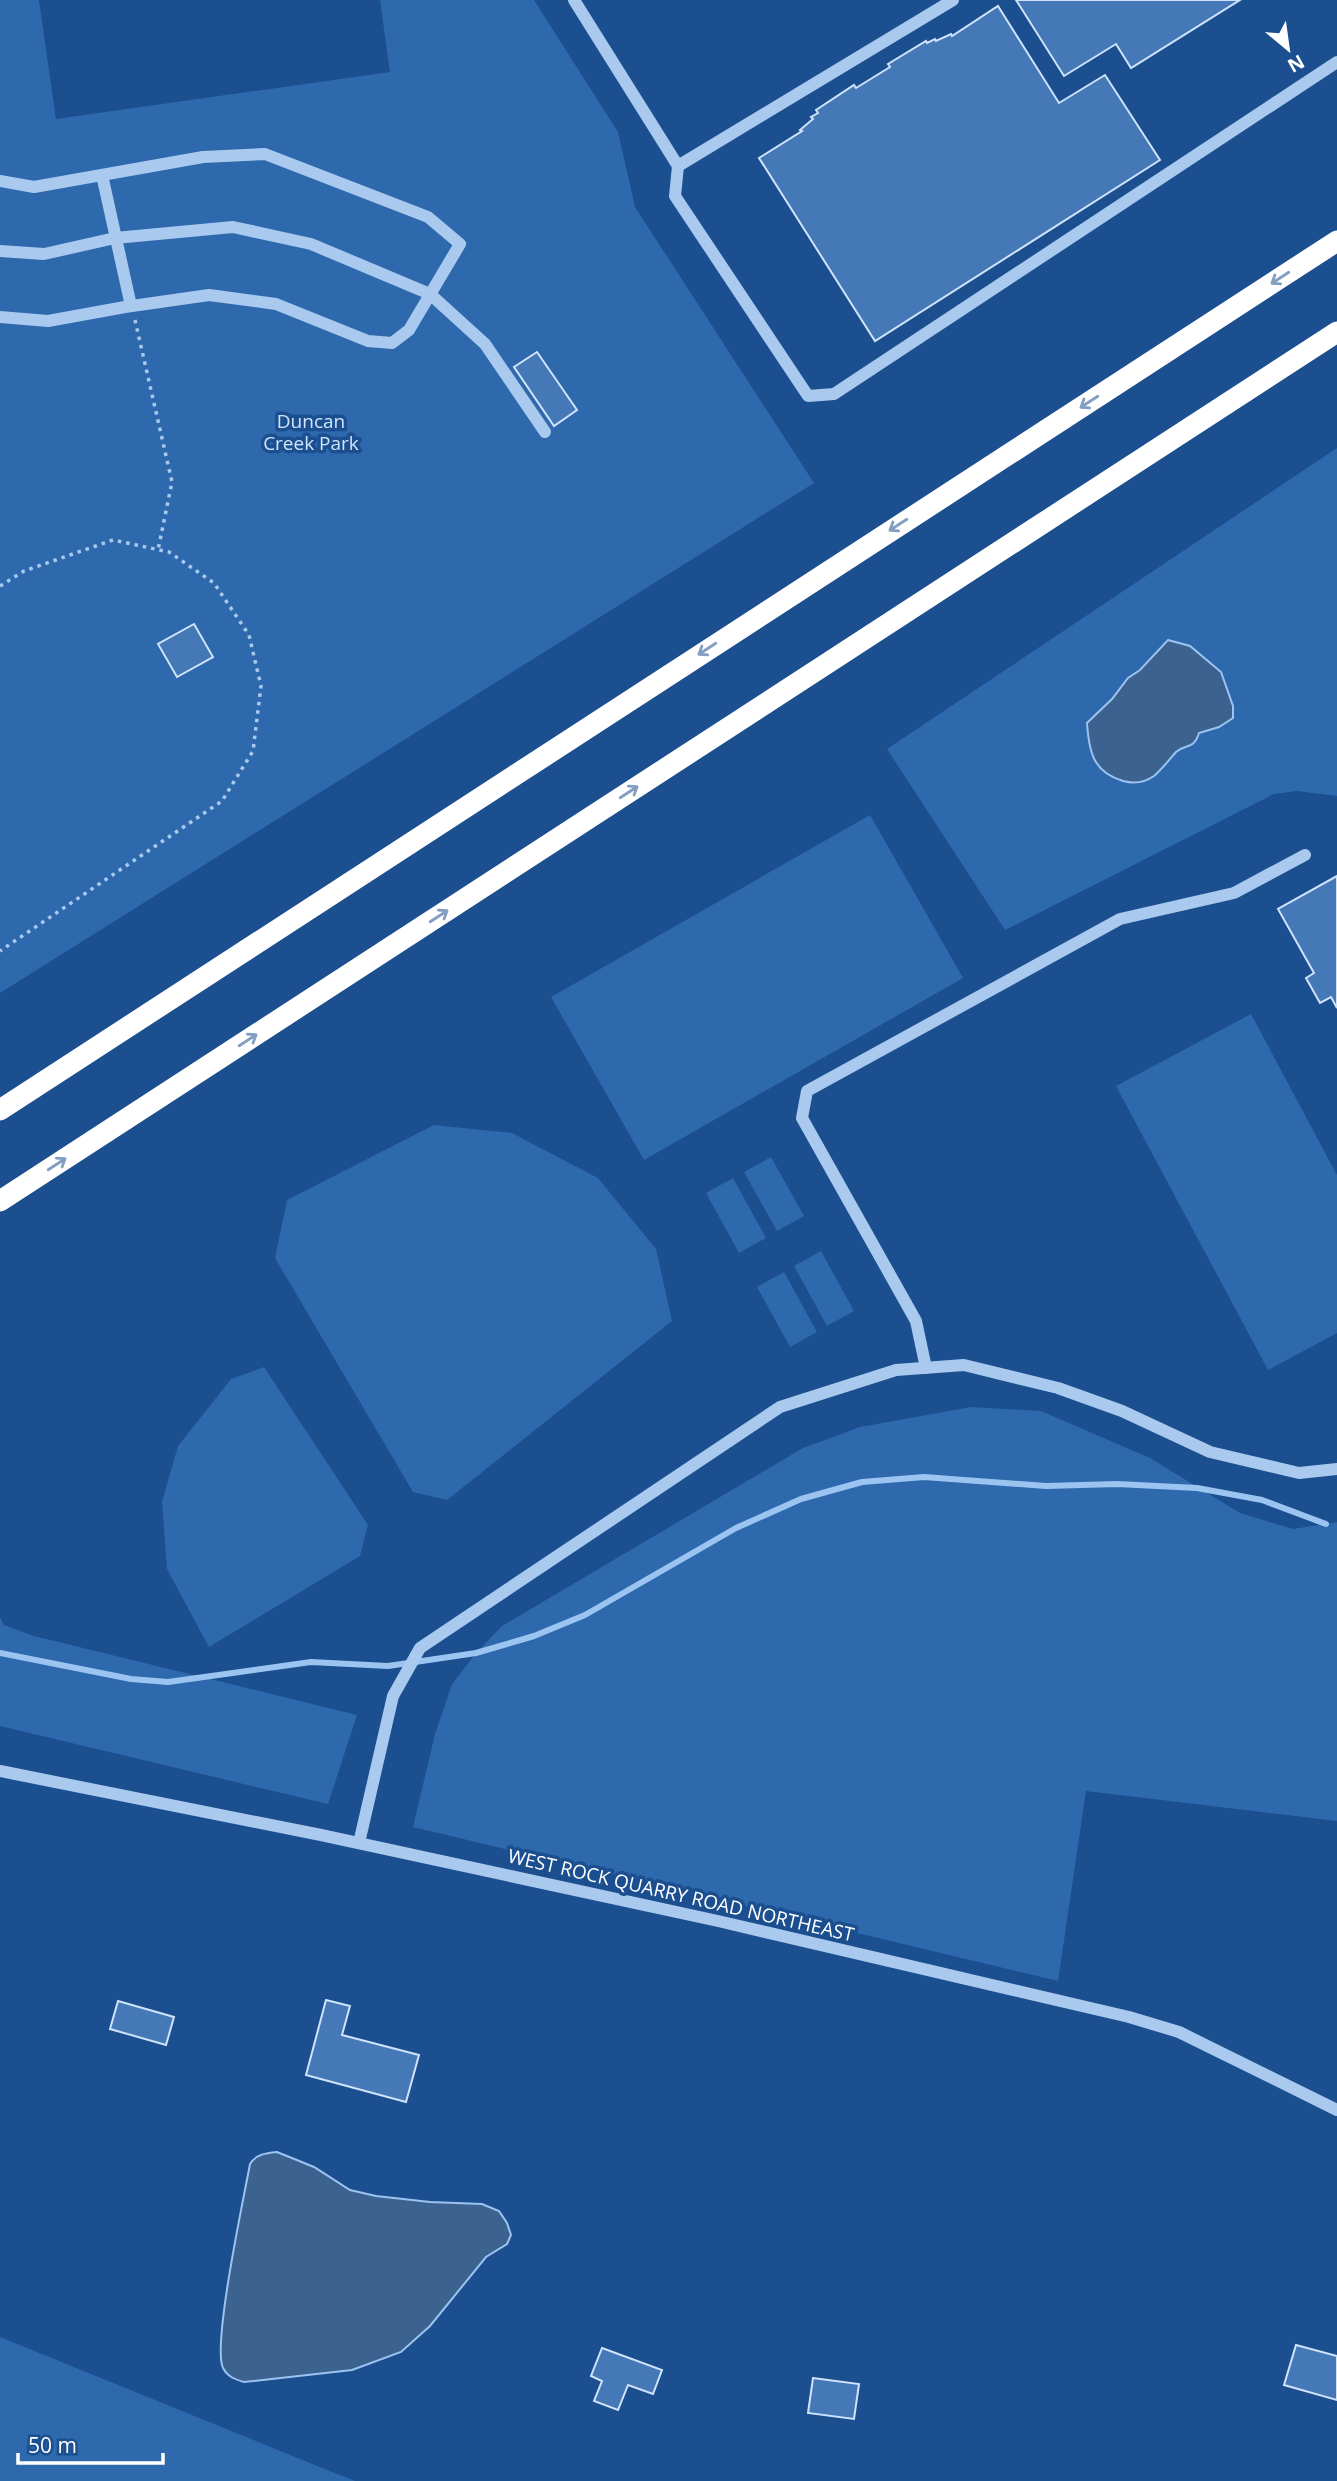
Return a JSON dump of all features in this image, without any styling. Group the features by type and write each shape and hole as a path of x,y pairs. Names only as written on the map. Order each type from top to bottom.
{"highway":[{"path":"0,1110 1337,241"},
{"path":"0,1201 1337,332"}],"street":[{"path":"574,0 678,166 675,195 808,396 834,394 1337,62"},
{"path":"678,166 953,0"},
{"path":"0,181 34,187 203,157 265,154 428,217 460,244 409,331 393,343 368,341 276,304 209,295 48,321 0,317"},
{"path":"102,175 131,306"},
{"path":"0,251 44,254 115,238 138,238 233,226 312,244 430,294 485,344 545,432"},
{"path":"926,1368 916,1321 802,1118 807,1091 1120,919 1234,893 1305,855"},
{"path":"359,1843 393,1696 420,1648 780,1407 896,1370 964,1365 1058,1388 1122,1411 1210,1452 1299,1473 1337,1469"},
{"name":"WEST ROCK QUARRY ROAD NORTHEAST","path":"0,1772 359,1843 732,1924 1129,2017 1179,2032 1337,2110"}],"path":[{"path":"135,320 172,482 159,550"},
{"path":"0,586 24,571 113,540 169,552 214,583 249,635 261,687 253,751 222,801 0,951"}],"green space":[{"name":"Duncan Creek Park","path":"0,0 39,0 56,119 390,72 380,0 534,0 618,132 635,207 814,483 0,993"},
{"path":"1337,448 1337,796 1297,791 1274,794 1005,930 887,749"},
{"path":"870,815 963,978 644,1160 551,997"},
{"path":"1251,1014 1337,1175 1337,1333 1268,1370 1116,1086"},
{"path":"434,1125 512,1133 598,1178 656,1249 672,1321 447,1500 413,1492 275,1258 287,1200"},
{"path":"771,1157 804,1216 777,1231 744,1172"},
{"path":"733,1178 766,1238 739,1253 706,1193"},
{"path":"821,1251 854,1311 827,1326 794,1266"},
{"path":"784,1272 817,1332 790,1347 757,1287"},
{"path":"264,1367 368,1525 360,1556 209,1647 167,1569 162,1502 178,1446 231,1379"},
{"path":"971,1407 1041,1411 1150,1458 1240,1513 1293,1529 1337,1522 1337,1821 1086,1791 1058,1981 413,1827 435,1734 452,1684 502,1626 803,1448 860,1427"},
{"path":"0,1617 4,1625 34,1636 357,1715 328,1804 0,1726"},
{"path":"0,2337 327,2470 355,2481 0,2481"}],"shaded area":[{"path":"1168,640 1190,646 1221,672 1233,706 1233,718 1219,727 1199,733 1192,745 1176,752 1154,776 1139,782 1123,781 1105,772 1094,760 1087,723"},
{"path":"277,2152 314,2167 350,2190 430,2202 482,2204 499,2211 511,2235 507,2244 486,2257 430,2326 401,2352 352,2370 244,2382 237,2380 229,2376 223,2368 221,2354 230,2270 250,2164 259,2156"}],"building":[{"path":"1016,0 1240,0 1131,68 1116,44 1064,76"},
{"path":"998,6 1059,103 1105,75 1160,160 875,341 759,158 802,131 800,130 813,119 811,117 818,113 816,110 854,85 856,88 926,41 936,41 951,34 952,36"},
{"path":"537,352 577,410 554,426 514,367"},
{"path":"194,624 213,657 177,677 158,644"},
{"path":"1337,876 1337,1008 1331,997 1320,1003 1306,978 1314,973 1278,909"},
{"path":"326,2000 350,2006 342,2035 419,2055 406,2102 306,2075"},
{"path":"118,2001 174,2017 166,2045 110,2029"},
{"path":"1296,2345 1337,2356 1337,2400 1284,2385"},
{"path":"602,2348 662,2370 653,2394 628,2385 618,2410 594,2401 602,2381 591,2376"},
{"path":"813,2378 859,2384 854,2419 808,2413"}],"waterway":[{"path":"0,1653 131,1679 168,1682 311,1662 388,1666 476,1653 534,1636 585,1615 736,1528 801,1499 862,1482 924,1477 1046,1486 1117,1484 1197,1488 1262,1500 1326,1524"}]}
